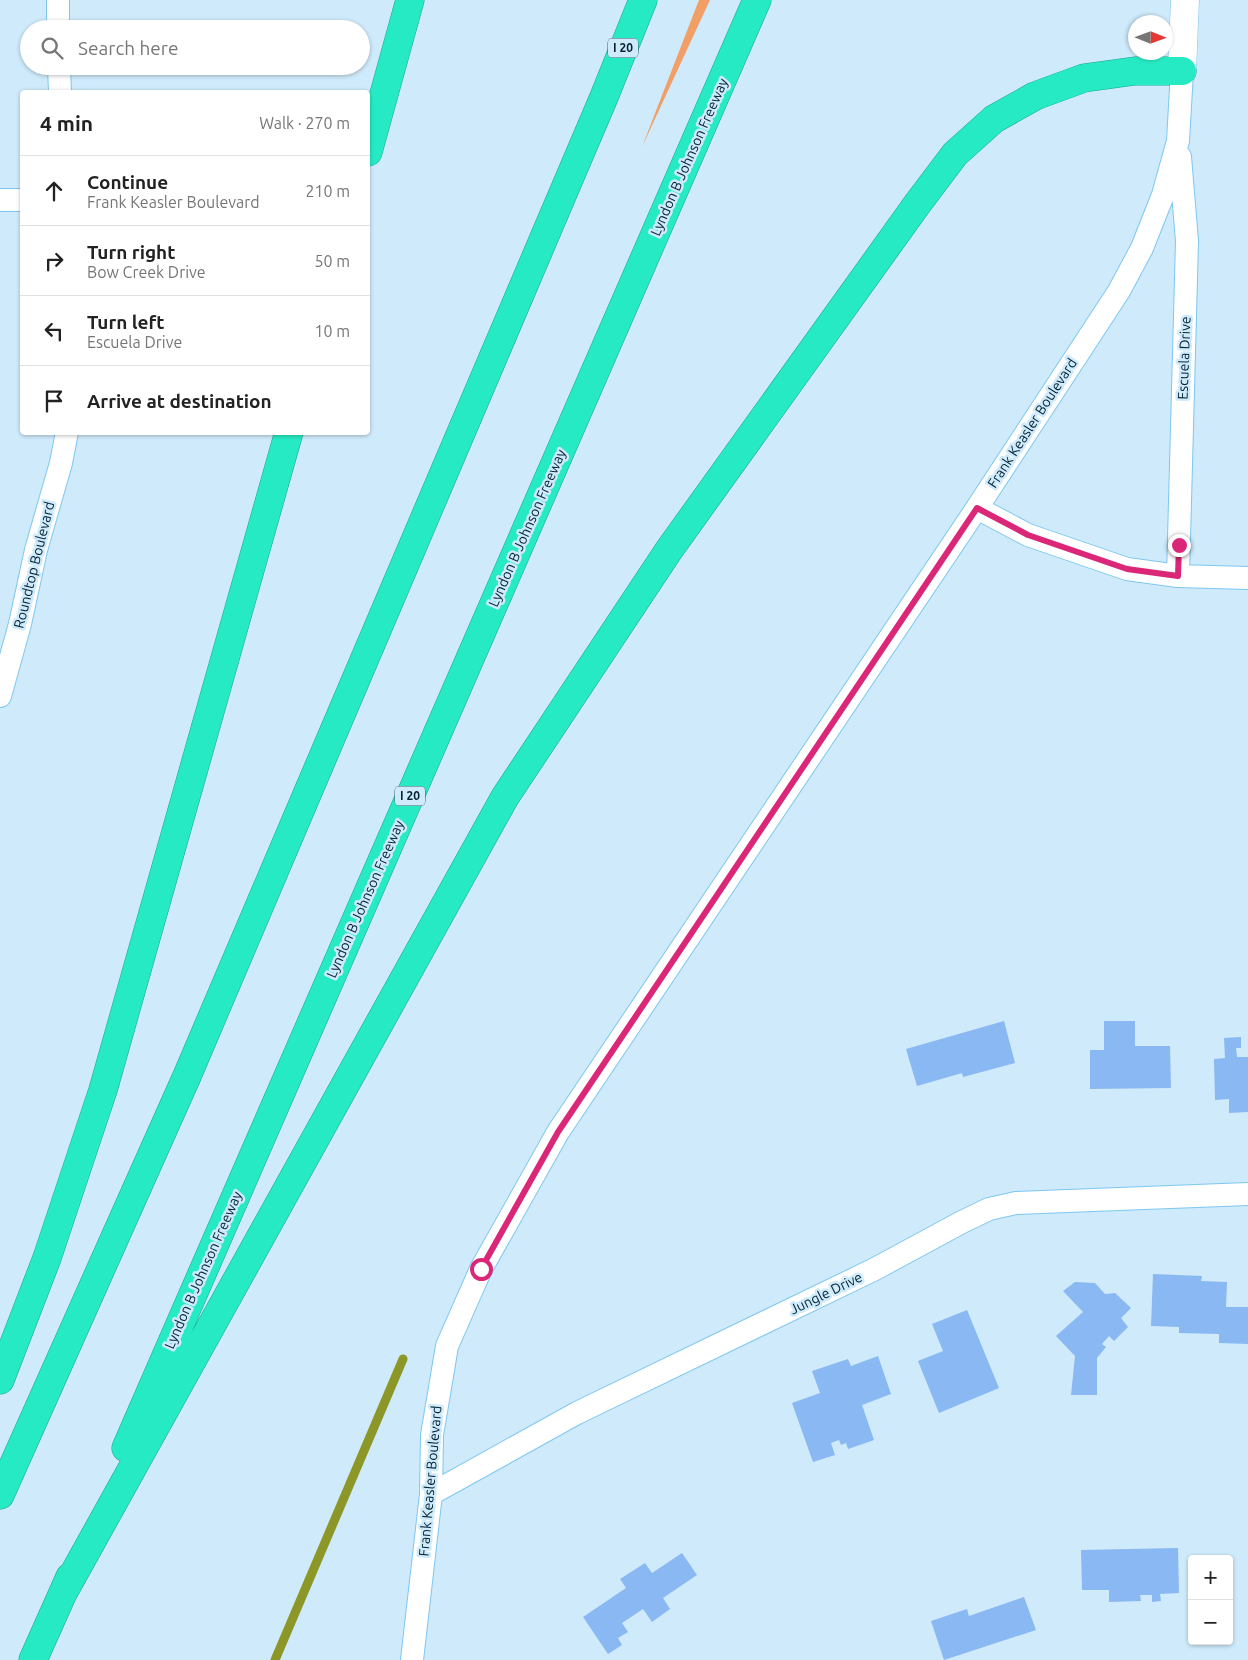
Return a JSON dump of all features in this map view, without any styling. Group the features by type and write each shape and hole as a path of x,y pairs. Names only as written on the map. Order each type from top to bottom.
{"highway":[{"path":"370,145 410,0"},
{"name":"I 20","path":"0,1495 187,1076 604,97 643,0"},
{"name":"Lyndon B Johnson Freeway","path":"33,1660 757,0"},
{"path":"63,1593 505,797 668,550 918,203 955,154 994,119 1035,96 1084,78 1135,71 1182,71"},
{"path":"0,1380 48,1258 104,1090 288,435"}],"street":[{"path":"58,0 58,20"},
{"path":"1182,71 1185,0"},
{"name":"Frank Keasler Boulevard","path":"412,1660 431,1494 432,1435 448,1346 481,1269 558,1132 977,508 1119,291 1142,248 1164,195 1178,141 1182,71"},
{"path":"59,75 60,90"},
{"name":"Escuela Drive","path":"1178,141 1187,241 1178,576"},
{"path":"0,200 20,200"},
{"name":"Roundtop Boulevard","path":"0,696 10,624 36,550 61,463 66,435"},
{"path":"977,508 1028,535 1127,569 1178,576 1248,578"},
{"name":"Jungle Drive","path":"431,1494 577,1413 876,1269 962,1222 989,1210 1016,1203 1248,1194"}],"shaded area":[{"path":"699,0 710,0 642,147 692,18"}],"building":[{"path":"1004,1021 1015,1063 963,1077 962,1073 917,1086 906,1049"},
{"path":"1104,1021 1135,1021 1135,1046 1170,1046 1171,1088 1090,1089 1090,1050 1104,1050"},
{"path":"1241,1037 1241,1048 1236,1048 1237,1057 1248,1057 1248,1112 1229,1113 1229,1099 1215,1100 1214,1059 1225,1058 1224,1038"},
{"path":"1153,1274 1202,1276 1201,1281 1227,1282 1226,1307 1248,1307 1248,1344 1219,1343 1219,1334 1179,1333 1179,1327 1151,1326"},
{"path":"1075,1282 1095,1283 1105,1294 1115,1293 1131,1308 1121,1318 1128,1327 1114,1341 1109,1336 1102,1344 1106,1347 1097,1358 1097,1395 1071,1395 1075,1356 1056,1336 1083,1312 1063,1291"},
{"path":"967,1310 999,1388 939,1413 918,1361 943,1351 932,1324"},
{"path":"878,1356 891,1394 862,1405 874,1440 848,1449 846,1443 841,1445 839,1440 831,1443 835,1455 813,1462 792,1403 820,1393 812,1371 848,1359 851,1366"},
{"path":"1178,1548 1179,1593 1160,1594 1161,1601 1152,1602 1152,1595 1140,1595 1141,1601 1109,1602 1109,1590 1082,1590 1081,1550"},
{"path":"682,1553 697,1575 663,1598 670,1609 652,1622 643,1609 622,1623 628,1632 618,1638 622,1645 608,1654 583,1617 626,1588 620,1579 645,1563 652,1573"},
{"path":"1024,1597 1036,1630 944,1660 931,1621 967,1609 969,1616"}],"waterway":[{"path":"275,1660 403,1359"}],"route":[{"path":"481,1269 558,1132 977,508 1028,535 1127,569 1178,576 1179,545"}]}
